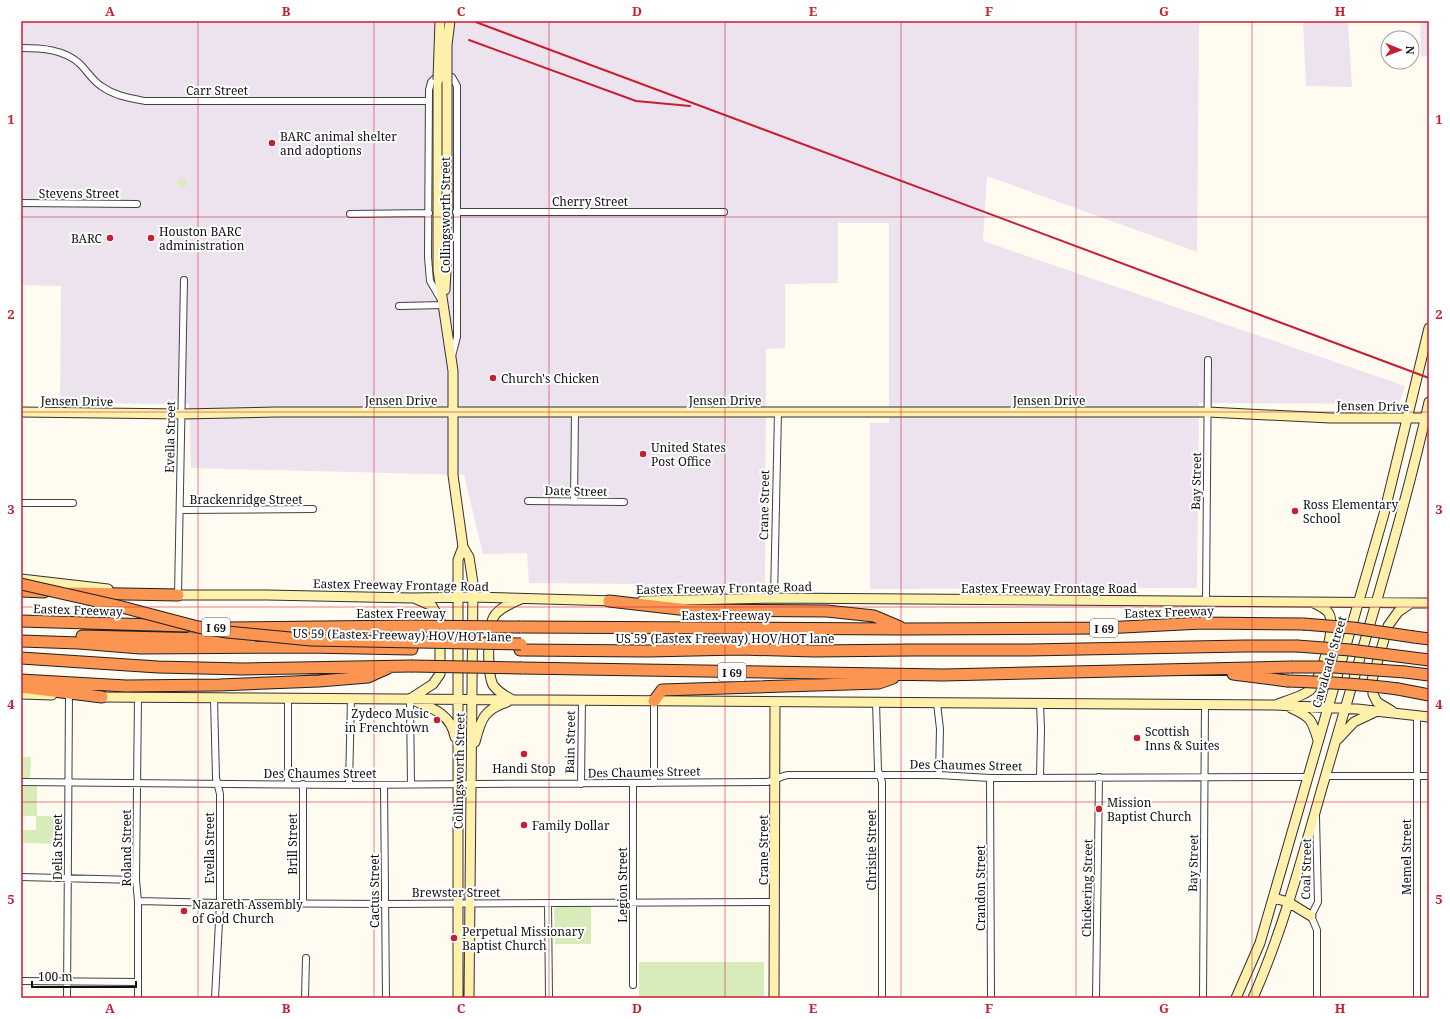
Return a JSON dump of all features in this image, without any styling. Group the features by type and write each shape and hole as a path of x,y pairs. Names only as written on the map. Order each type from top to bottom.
{"highway":[{"path":"21,584 118,606 198,627 227,632 311,640"},
{"path":"21,592 178,595"},
{"path":"609,601 688,610 827,611 874,616 904,629"},
{"name":"Eastex Freeway","path":"21,621 226,628 411,626 904,629 1104,628 1202,623 1303,624 1415,634 1429,639"},
{"path":"1415,634 1429,633"},
{"name":"I 69","path":"21,634 147,638 311,640 520,647"},
{"name":"US 59 (Eastex Freeway) HOV/HOT lane","path":"21,641 79,643 140,648 306,647 412,649 520,647 648,651 740,649 814,651 1028,650 1297,646 1350,650 1429,660"},
{"path":"21,645 53,644 140,648"},
{"name":"I 69","path":"21,658 158,667 243,669 410,666 901,675 1334,667 1429,675"},
{"path":"21,680 126,686 219,685 320,681 368,677 394,666"},
{"path":"1199,670 1287,681 1368,685 1429,695"},
{"path":"654,701 662,690 879,683 901,675"},
{"path":"21,687 102,697"}],"main road":[{"name":"Collingsworth Street","path":"440,21 438,72 442,208 446,270 444,305 454,393 453,475 463,547 469,557 473,583 469,998"},
{"name":"Collingsworth Street","path":"442,208 450,21"},
{"name":"Cavalcade Street","path":"1236,998 1260,943 1274,898 1384,514 1429,328"},
{"path":"1253,998 1279,934 1316,810 1400,518 1427,418 1429,402"},
{"name":"Jensen Drive","path":"21,412 182,414 276,412 1208,412 1330,418 1427,418"},
{"path":"1384,514 1400,518"},
{"name":"Collingsworth Street","path":"458,998 458,560 463,547"},
{"name":"Eastex Freeway Frontage Road","path":"21,579 93,588 178,595 413,598 473,597 609,601 774,598 1429,603"},
{"path":"410,699 433,684 440,674 440,620 432,606 413,598"},
{"path":"514,700 502,694 492,682 490,676 489,658 490,634 492,620 495,614 506,606 522,598"},
{"path":"1275,705 1311,690 1323,666 1329,643 1332,622 1328,611 1313,602"},
{"path":"1394,712 1377,702 1372,680 1388,626 1398,612 1412,603"},
{"path":"21,694 102,697 214,698 1275,705 1379,710 1429,717"},
{"path":"410,699 436,710 446,718 454,728 458,752"},
{"path":"472,759 481,722 485,714 497,705 514,700"},
{"name":"Crane Street","path":"774,998 776,702"},
{"path":"1286,706 1303,713 1310,720 1319,741"},
{"path":"1336,742 1354,722 1379,710"},
{"path":"1274,898 1288,902 1311,916"}],"street":[{"name":"Carr Street","path":"21,48 42,48 60,52 78,62 100,86 120,96 145,101 429,101"},
{"name":"Collingsworth Street","path":"444,305 430,281 429,101 432,80 438,77 452,77 457,89 457,337 451,359"},
{"name":"Stevens Street","path":"21,203 137,204"},
{"name":"Cherry Street","path":"456,212 724,212"},
{"path":"350,214 429,214"},
{"name":"Evella Street","path":"178,595 184,280"},
{"path":"399,306 444,305"},
{"name":"Bay Street","path":"1206,601 1208,360"},
{"path":"574,502 575,412"},
{"name":"Crane Street","path":"774,598 778,412"},
{"name":"Date Street","path":"528,501 624,502"},
{"path":"21,503 73,503"},
{"name":"Brackenridge Street","path":"180,510 313,509"},
{"name":"Delia Street","path":"67,998 69,696"},
{"name":"Roland Street","path":"138,697 136,880 138,901 138,998"},
{"name":"Evella Street","path":"214,698 216,778 220,794 220,903 215,998"},
{"path":"288,698 288,784"},
{"path":"349,785 351,698"},
{"path":"410,699 411,784"},
{"name":"Bain Street","path":"581,784 582,700"},
{"path":"654,701 654,783"},
{"name":"Christie Street","path":"876,702 878,770 882,782 882,998"},
{"path":"937,703 940,729 939,775"},
{"path":"1040,704 1040,777"},
{"name":"Bay Street","path":"1203,998 1205,704"},
{"name":"Memel Street","path":"1416,998 1417,716"},
{"name":"Des Chaumes Street","path":"21,782 471,785 767,782 788,775 939,775 990,778 1308,777"},
{"path":"1326,776 1429,776"},
{"name":"Chickering Street","path":"1096,998 1099,777"},
{"name":"Crandon Street","path":"990,778 991,998"},
{"name":"Brill Street","path":"303,784 303,903"},
{"name":"Legion Street","path":"633,784 633,986"},
{"name":"Cactus Street","path":"384,785 386,998"},
{"name":"Coal Street","path":"1316,810 1318,902 1311,916 1317,930 1317,998"},
{"path":"21,877 68,877 136,880"},
{"name":"Brewster Street","path":"138,901 386,904 774,902"},
{"path":"548,904 549,998"},
{"path":"306,958 306,998"},
{"path":"21,981 138,982"}],"shaded area":[{"path":"21,21 1199,21 1197,252 987,176 983,241 1405,386 1399,404 1199,403 1197,588 870,589 870,423 889,423 889,223 838,223 838,283 785,284 785,348 766,349 765,585 529,583 527,553 483,554 464,475 191,468 189,404 60,403 61,286 21,285"},
{"path":"1303,21 1348,21 1352,87 1306,86"},
{"path":"1420,21 1429,21 1429,56 1421,56"}],"green space":[{"path":"182,178 187,183 182,188 177,183"},
{"path":"21,757 31,757 30,779 21,779"},
{"path":"21,785 37,785 37,816 63,816 63,844 21,843 21,830 36,830 36,816 21,816"},
{"path":"558,906 591,906 591,944 555,944 554,909"},
{"path":"639,962 764,962 764,998 639,998"}],"railway":[{"path":"473,21 1429,378"},
{"path":"469,40 636,101 690,106"}],"place":[{"name":"BARC animal shelter and adoptions","path":"272,143"},
{"name":"BARC","path":"110,238"},
{"name":"Houston BARC administration","path":"151,238"},
{"name":"Church's Chicken","path":"493,378"},
{"name":"United States Post Office","path":"643,454"},
{"name":"Ross Elementary School","path":"1295,511"},
{"name":"Zydeco Music in Frenchtown","path":"437,720"},
{"name":"Scottish Inns & Suites","path":"1137,738"},
{"name":"Handi Stop","path":"524,754"},
{"name":"Mission Baptist Church","path":"1099,809"},
{"name":"Family Dollar","path":"524,825"},
{"name":"Nazareth Assembly of God Church","path":"184,911"},
{"name":"Perpetual Missionary Baptist Church","path":"454,938"}]}
